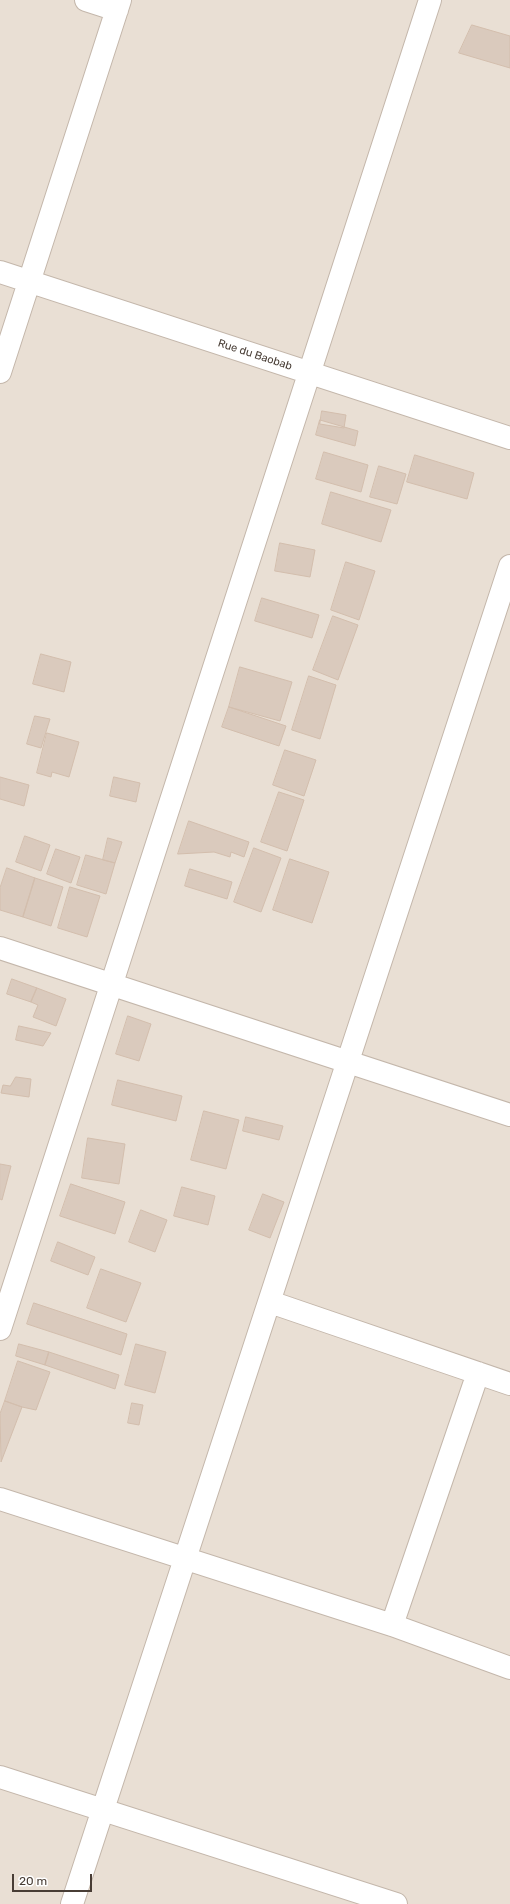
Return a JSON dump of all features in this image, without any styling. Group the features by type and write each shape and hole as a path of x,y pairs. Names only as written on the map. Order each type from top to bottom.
{"street":[{"path":"0,372 118,5 86,0"},
{"path":"0,1329 430,0"},
{"name":"Rue du Baobab","path":"0,272 510,438"},
{"path":"72,1904 510,566"},
{"path":"0,948 510,1115"},
{"path":"270,1302 510,1384"},
{"path":"392,1625 478,1373"},
{"path":"0,1499 392,1625 510,1668"},
{"path":"0,1777 394,1904"}],"shaded area":[{"path":"0,0 510,0 510,1904 0,1904"}],"building":[{"path":"472,25 510,36 510,68 459,53"},
{"path":"322,411 346,415 344,428 320,424"},
{"path":"320,420 358,431 355,446 316,435"},
{"path":"324,452 368,465 361,492 316,479"},
{"path":"415,455 474,473 467,499 407,482"},
{"path":"379,466 406,474 397,504 370,497"},
{"path":"331,492 391,510 381,542 322,524"},
{"path":"280,543 315,550 310,577 275,571"},
{"path":"346,562 375,571 359,620 331,610"},
{"path":"262,598 319,615 312,638 255,621"},
{"path":"333,616 358,625 338,680 313,670"},
{"path":"41,654 71,662 64,692 33,684"},
{"path":"240,667 292,682 280,721 229,707"},
{"path":"309,676 336,685 320,739 292,730"},
{"path":"229,707 286,726 279,746 222,727"},
{"path":"35,716 50,719 41,748 27,744"},
{"path":"47,733 79,742 69,777 52,772 51,777 37,773"},
{"path":"285,750 316,760 304,796 273,785"},
{"path":"0,777 29,785 24,806 0,799"},
{"path":"114,777 140,783 136,802 110,796"},
{"path":"279,792 304,800 287,851 261,842"},
{"path":"189,821 249,842 244,857 231,852 230,857 214,852 178,854"},
{"path":"25,836 50,845 41,871 16,862"},
{"path":"108,838 122,842 115,863 103,860"},
{"path":"254,848 281,858 261,912 234,902"},
{"path":"56,849 80,857 71,883 47,874"},
{"path":"86,855 115,863 106,894 77,885"},
{"path":"290,859 329,872 312,923 273,910"},
{"path":"7,868 35,878 23,917 0,910 0,888"},
{"path":"190,869 232,882 227,899 185,886"},
{"path":"35,878 63,887 51,926 23,917"},
{"path":"70,887 100,896 87,937 58,928"},
{"path":"12,979 37,988 31,1002 7,994"},
{"path":"37,988 66,999 56,1026 33,1017 38,1005 31,1002"},
{"path":"128,1016 151,1024 139,1061 116,1054"},
{"path":"19,1026 51,1033 43,1046 16,1040"},
{"path":"16,1077 31,1079 29,1097 1,1093 3,1085 10,1086"},
{"path":"118,1080 182,1096 176,1121 112,1105"},
{"path":"204,1111 239,1120 226,1169 191,1160"},
{"path":"246,1117 283,1126 279,1140 243,1131"},
{"path":"88,1138 125,1144 119,1184 82,1178"},
{"path":"0,1164 11,1166 2,1200 0,1199"},
{"path":"71,1184 125,1202 115,1234 60,1216"},
{"path":"182,1187 215,1196 208,1225 174,1216"},
{"path":"263,1194 284,1202 270,1238 249,1230"},
{"path":"141,1210 167,1220 155,1252 129,1242"},
{"path":"58,1242 95,1257 88,1275 51,1261"},
{"path":"101,1269 141,1283 126,1322 87,1308"},
{"path":"34,1303 127,1334 121,1355 27,1324"},
{"path":"19,1344 49,1352 45,1365 16,1356"},
{"path":"136,1344 166,1352 155,1393 125,1385"},
{"path":"49,1352 119,1375 115,1389 45,1365"},
{"path":"18,1361 50,1372 36,1410 5,1401"},
{"path":"5,1401 22,1407 1,1462 0,1414"},
{"path":"132,1403 143,1405 139,1425 128,1423"}]}
